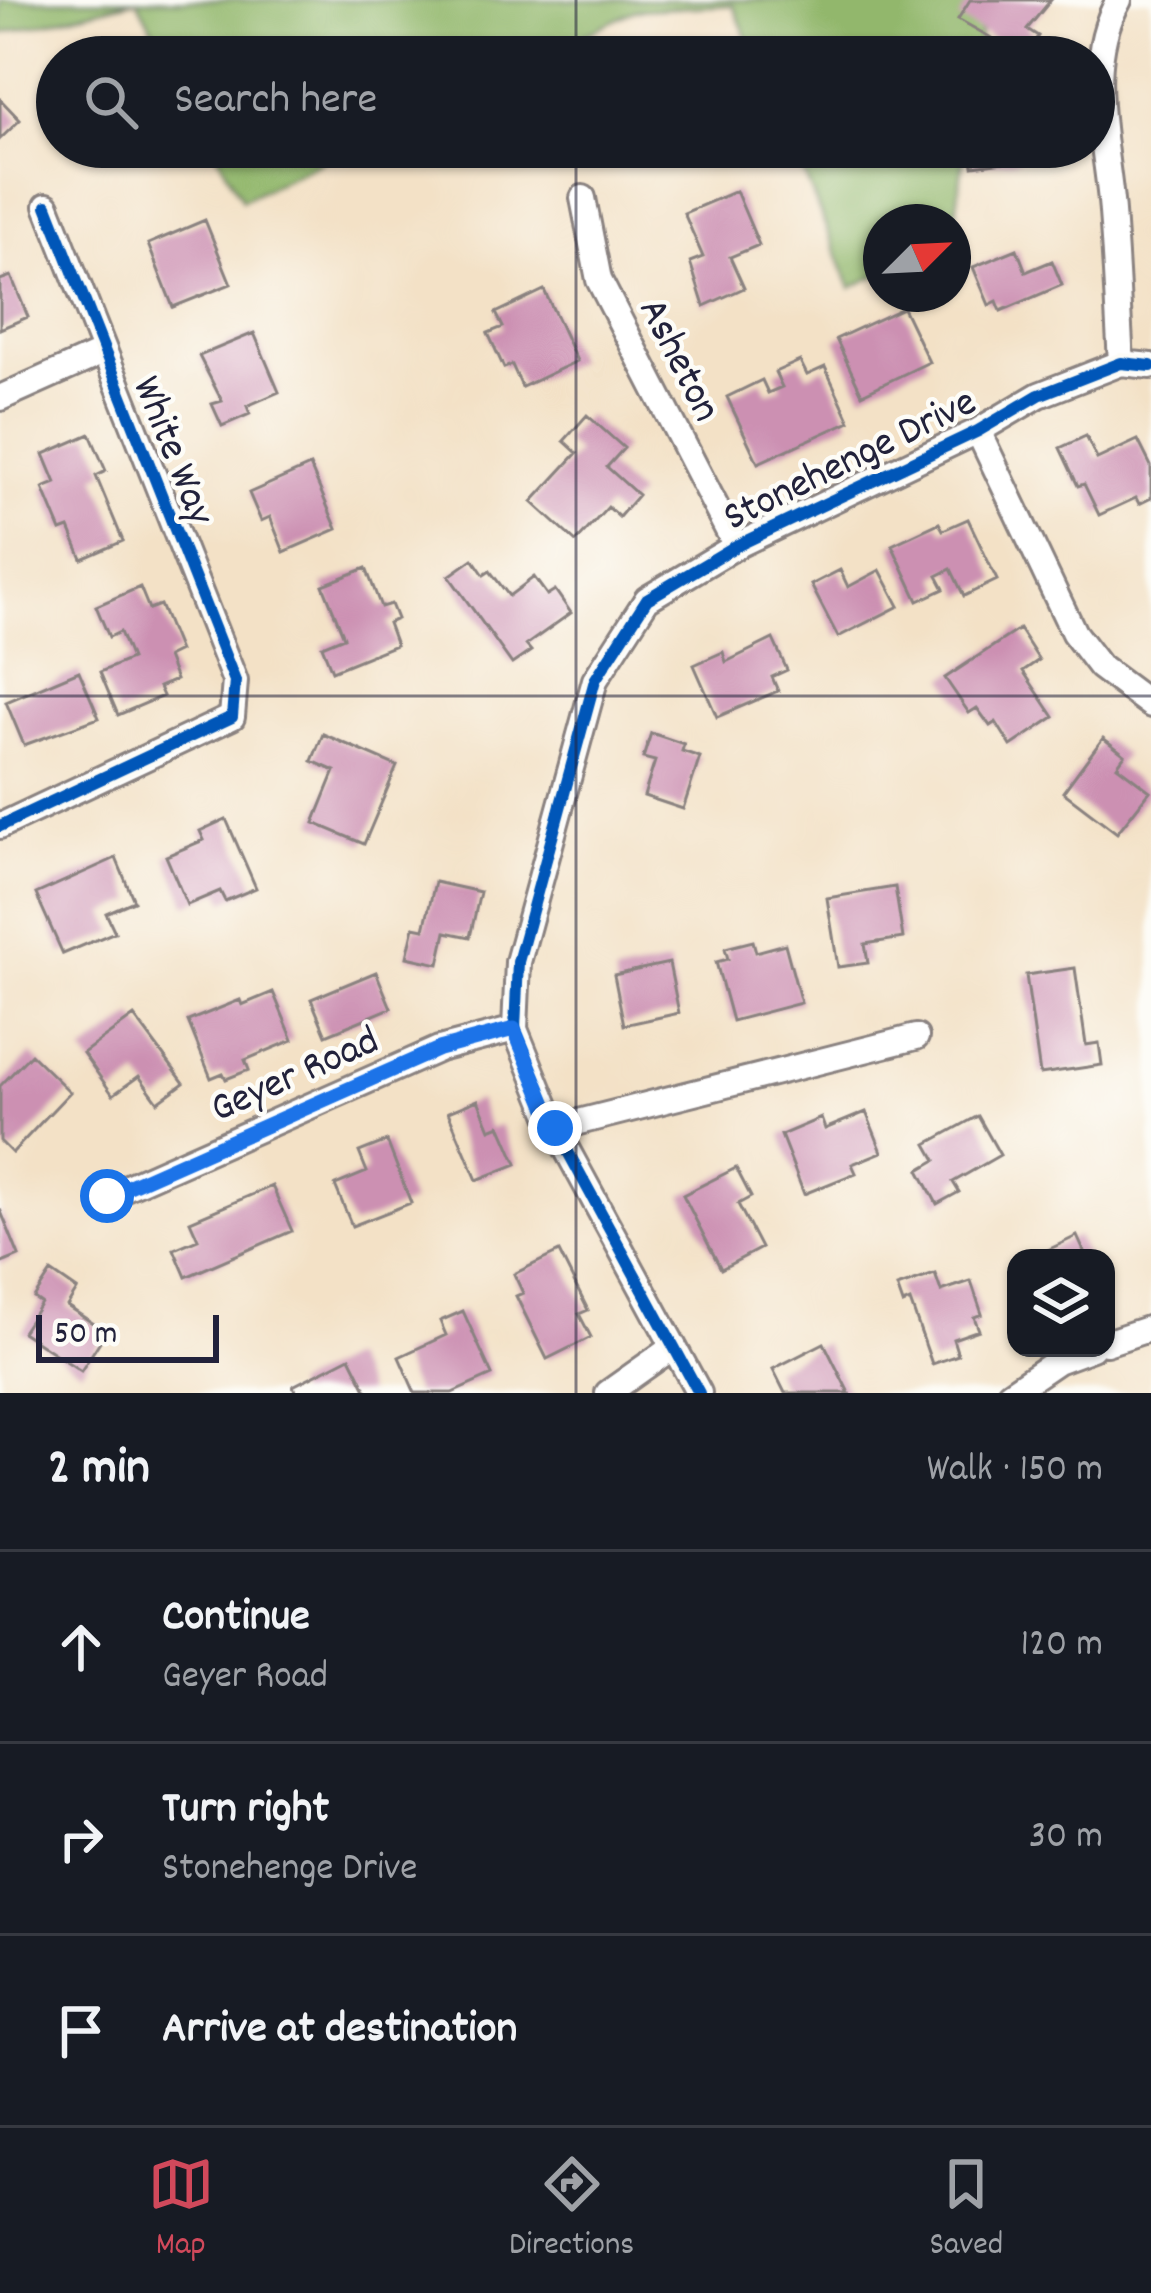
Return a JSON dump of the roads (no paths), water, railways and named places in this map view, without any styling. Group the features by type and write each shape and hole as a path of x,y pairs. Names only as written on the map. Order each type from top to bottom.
{"street":[{"path":"1105,36 1119,0"},
{"path":"1107,168 1121,362"},
{"name":"Asheton","path":"583,198 599,280 736,546"},
{"name":"White Way","path":"0,826 232,717 235,681 47,206"},
{"path":"0,398 103,352"},
{"name":"Stonehenge Drive","path":"700,1393 555,1128 514,1029 518,962 596,680 647,598 736,546 978,431 1039,395 1121,362 1151,366"},
{"path":"978,431 1074,633 1100,667 1151,705"},
{"name":"Geyer Road","path":"107,1196 439,1049 514,1029"},
{"path":"555,1128 916,1037"},
{"path":"1115,1340 1151,1328"},
{"path":"608,1393 673,1347"},
{"path":"1010,1393 1066,1357"}]}
